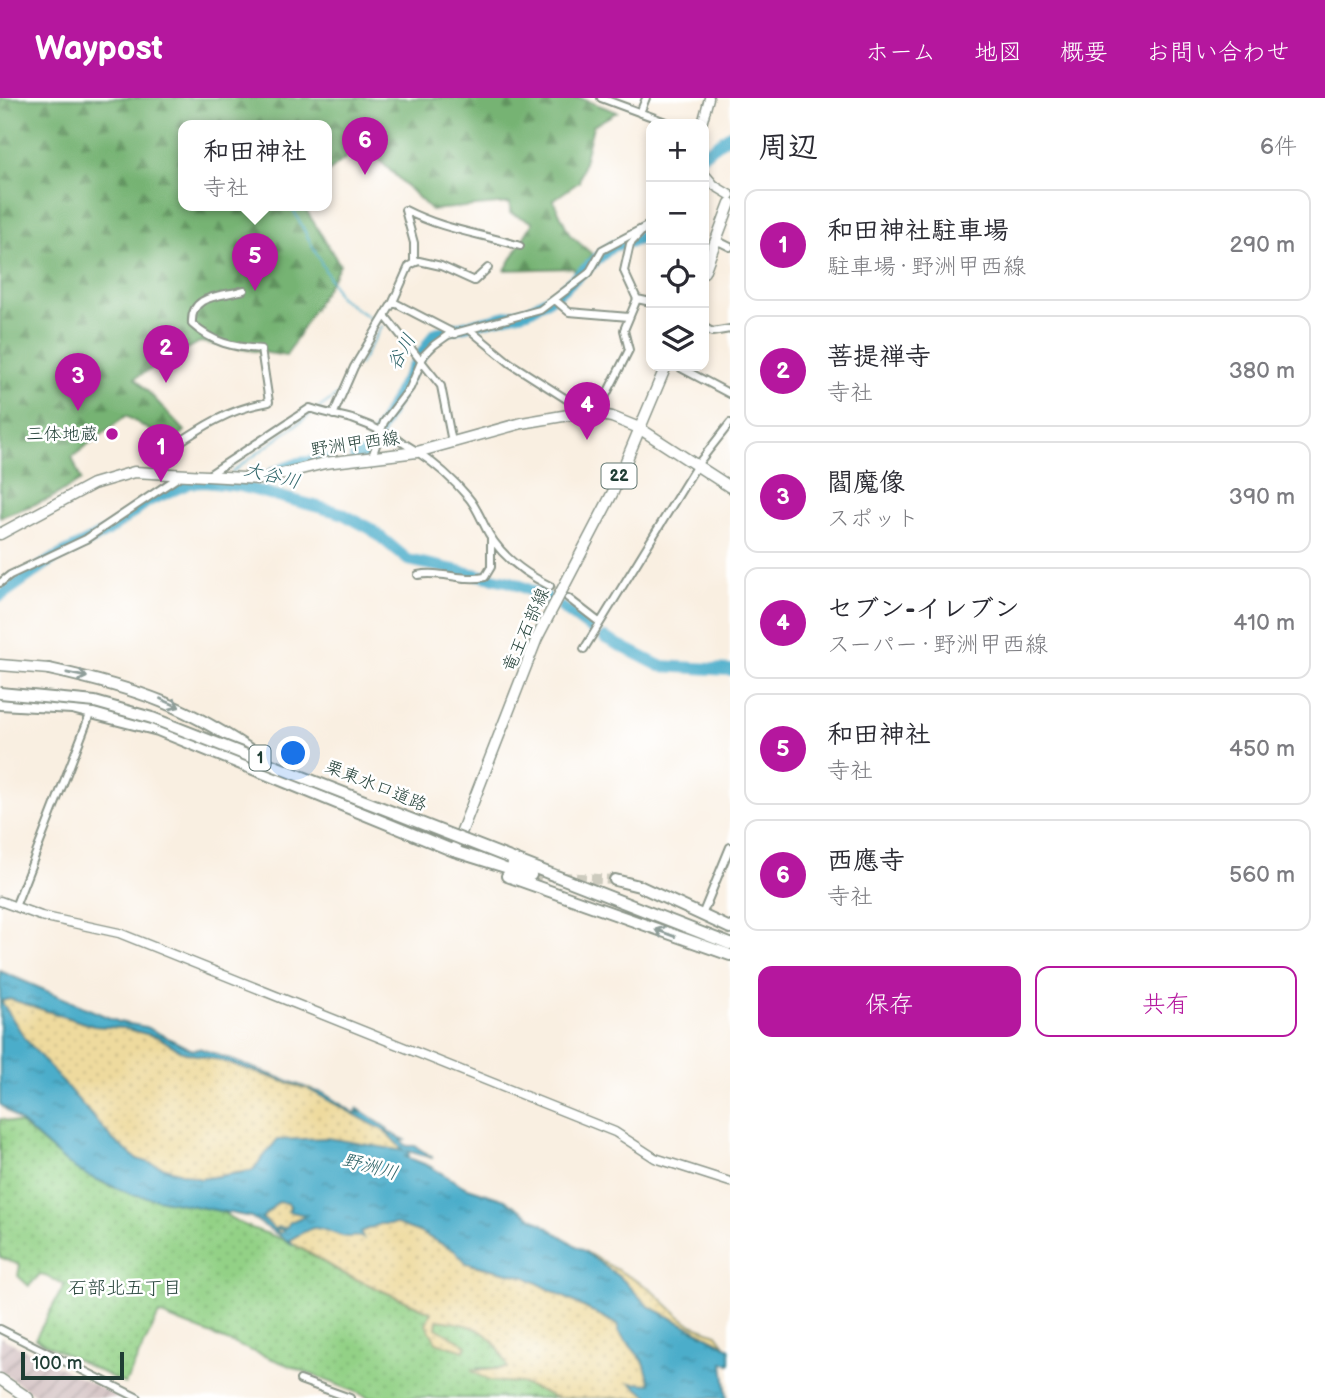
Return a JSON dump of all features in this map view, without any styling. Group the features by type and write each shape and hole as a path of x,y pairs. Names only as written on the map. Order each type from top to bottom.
{"highway":[{"name":"1","path":"49,669 140,691 170,702 222,730 336,804"},
{"name":"栗東水口道路","path":"0,693 83,700 152,718 730,944"},
{"name":"栗東水口道路","path":"0,706 32,705 91,712 157,729 454,851 531,875"},
{"name":"栗東水口道路","path":"454,851 500,874 730,955"},
{"path":"615,880 639,886 730,928"}],"main road":[{"path":"709,259 730,203"},
{"name":"竜王石部線","path":"454,851 537,638 613,492 664,371"},
{"name":"野洲甲西線","path":"0,534 103,481 134,472 158,471 189,477 261,479 302,467 417,452 522,423 586,412 597,413 639,428"},
{"path":"639,428 730,487"},
{"path":"0,665 49,669"},
{"path":"0,1380 25,1397"}],"street":[{"path":"601,98 657,119"},
{"path":"640,113 646,98"},
{"path":"703,119 709,98"},
{"path":"709,179 715,187 730,195"},
{"path":"414,263 414,243 405,210 434,225 458,232 471,231 520,246"},
{"path":"371,459 384,422 410,387 420,363 434,345 455,334 531,314 555,300 589,273 603,250 646,228"},
{"path":"597,413 629,350 624,330 637,299 624,271 631,244 643,230"},
{"path":"716,240 730,247"},
{"path":"333,415 354,367 386,317 409,266 419,261 441,266 474,281 488,268"},
{"path":"158,471 163,453 205,425 238,408 269,402 261,349 229,346 205,336 192,324 191,313 200,301 208,296 224,297 244,290"},
{"path":"637,299 646,301"},
{"path":"555,300 569,312 629,317"},
{"path":"393,302 455,334"},
{"path":"386,317 420,363 442,386 452,442"},
{"path":"709,330 730,329"},
{"path":"470,330 510,363 586,412"},
{"path":"687,371 730,394"},
{"path":"207,476 310,408 351,419 382,433 436,465 469,498 491,538 524,573 550,586"},
{"path":"584,649 697,465 730,423"},
{"path":"0,583 10,575 86,538 160,486 189,477"},
{"path":"418,575 429,573 474,580 486,575 491,567 491,538"},
{"path":"568,598 599,622"},
{"path":"15,907 91,712"},
{"path":"702,915 730,847"},
{"path":"0,901 41,916 119,933 615,1132 654,1158 730,1182"},
{"path":"0,1329 138,1398"},
{"path":"300,1380 351,1398"}],"shaded area":[{"path":"0,1337 120,1398 40,1398 0,1371"}],"green space":[{"path":"0,98 580,98 617,112 593,126 579,182 553,200 570,235 592,254 579,278 573,268 505,270 533,222 510,213 510,203 431,210 363,144 332,169 332,120 178,120 178,211 307,211 340,265 286,356 200,342 135,378 185,431 171,443 126,416 72,457 81,480 49,499 0,517"},
{"path":"0,1119 21,1124 68,1164 107,1185 131,1194 221,1211 238,1222 292,1244 341,1272 431,1312 426,1324 446,1335 436,1328 437,1320 463,1324 482,1331 497,1345 509,1368 477,1368 490,1381 521,1383 557,1398 371,1398 159,1314 125,1384 35,1339 65,1284 40,1274 29,1286 18,1276 20,1265 0,1257"}],"sand":[{"path":"10,999 93,1026 124,1028 158,1037 183,1052 219,1060 302,1088 310,1088 385,1131 405,1150 395,1151 388,1148 200,1179 137,1159 113,1140 26,1040 1,1001"},
{"path":"248,1189 294,1192 293,1195 258,1194 246,1200 241,1206 253,1197 269,1197 249,1211 220,1194"},
{"path":"278,1202 288,1203 290,1209 307,1215 285,1228 277,1227 284,1231 282,1235 301,1222 314,1224 287,1240 262,1218"},
{"path":"380,1224 397,1224 419,1232 454,1250 472,1265 526,1277 619,1326 618,1331 644,1362 651,1384 634,1386 651,1398 557,1398 521,1383 490,1381 472,1371 508,1368 489,1337 473,1327 437,1320 436,1328 466,1345 464,1351 436,1342 426,1324 431,1312 347,1275 289,1241 310,1227 321,1226 342,1236 362,1235 359,1232"},
{"path":"584,1251 651,1289 677,1314 692,1325 717,1334 725,1345 648,1306 623,1280"}],"water":[{"name":"野洲川","path":"0,971 119,1022 146,1027 192,1050 199,1048 307,1088 219,1060 183,1052 158,1037 124,1028 94,1026 10,999 1,1001 26,1040 113,1140 137,1159 200,1179 252,1171 277,1140 328,1138 404,1151 385,1131 308,1089 323,1093 356,1114 356,1111 360,1113 357,1108 388,1129 388,1132 405,1140 401,1141 407,1146 415,1146 433,1158 408,1151 409,1156 404,1156 429,1166 465,1187 505,1200 584,1251 623,1280 648,1306 730,1348 730,1364 723,1363 727,1398 651,1398 631,1383 651,1384 644,1362 618,1331 619,1325 526,1277 467,1263 454,1250 419,1232 397,1224 380,1224 360,1232 363,1238 345,1237 315,1228 289,1240 294,1245 251,1217 131,1194 86,1175 68,1164 0,1104","holes":["278,1202 288,1203 291,1207 288,1211 306,1215 290,1222 286,1228 277,1227 276,1229 284,1230 280,1234 262,1218"]}],"waterway":[{"name":"谷川","path":"709,150 730,135"},
{"path":"294,211 339,297 377,323"},
{"name":"谷川","path":"355,457 367,455 402,386 435,333 528,311 557,294 612,246 637,240 646,232"},
{"path":"359,365 382,326"},
{"path":"319,408 340,393"},
{"path":"232,472 315,411"},
{"name":"谷川","path":"273,473 300,463 326,460"},
{"name":"大谷川","path":"0,596 51,560 108,531 148,501 190,483 205,482 240,486 341,513 371,529 408,560 511,582 546,597"},
{"name":"大谷川","path":"563,608 590,628"},
{"name":"大谷川","path":"605,638 660,666 730,670"}],"tunnel":[{"path":"550,586 568,598"},
{"path":"531,875 615,880"}],"place":[{"name":"西應寺","path":"365,175"},
{"name":"和田神社","path":"255,291"},
{"name":"菩提禅寺","path":"166,383"},
{"name":"閻魔像","path":"78,411"},
{"name":"三体地蔵","path":"112,434"},
{"name":"セブン-イレブン","path":"587,440"},
{"name":"和田神社駐車場","path":"161,482"}],"district":[{"name":"石部北五丁目","path":"125,1288"}]}
